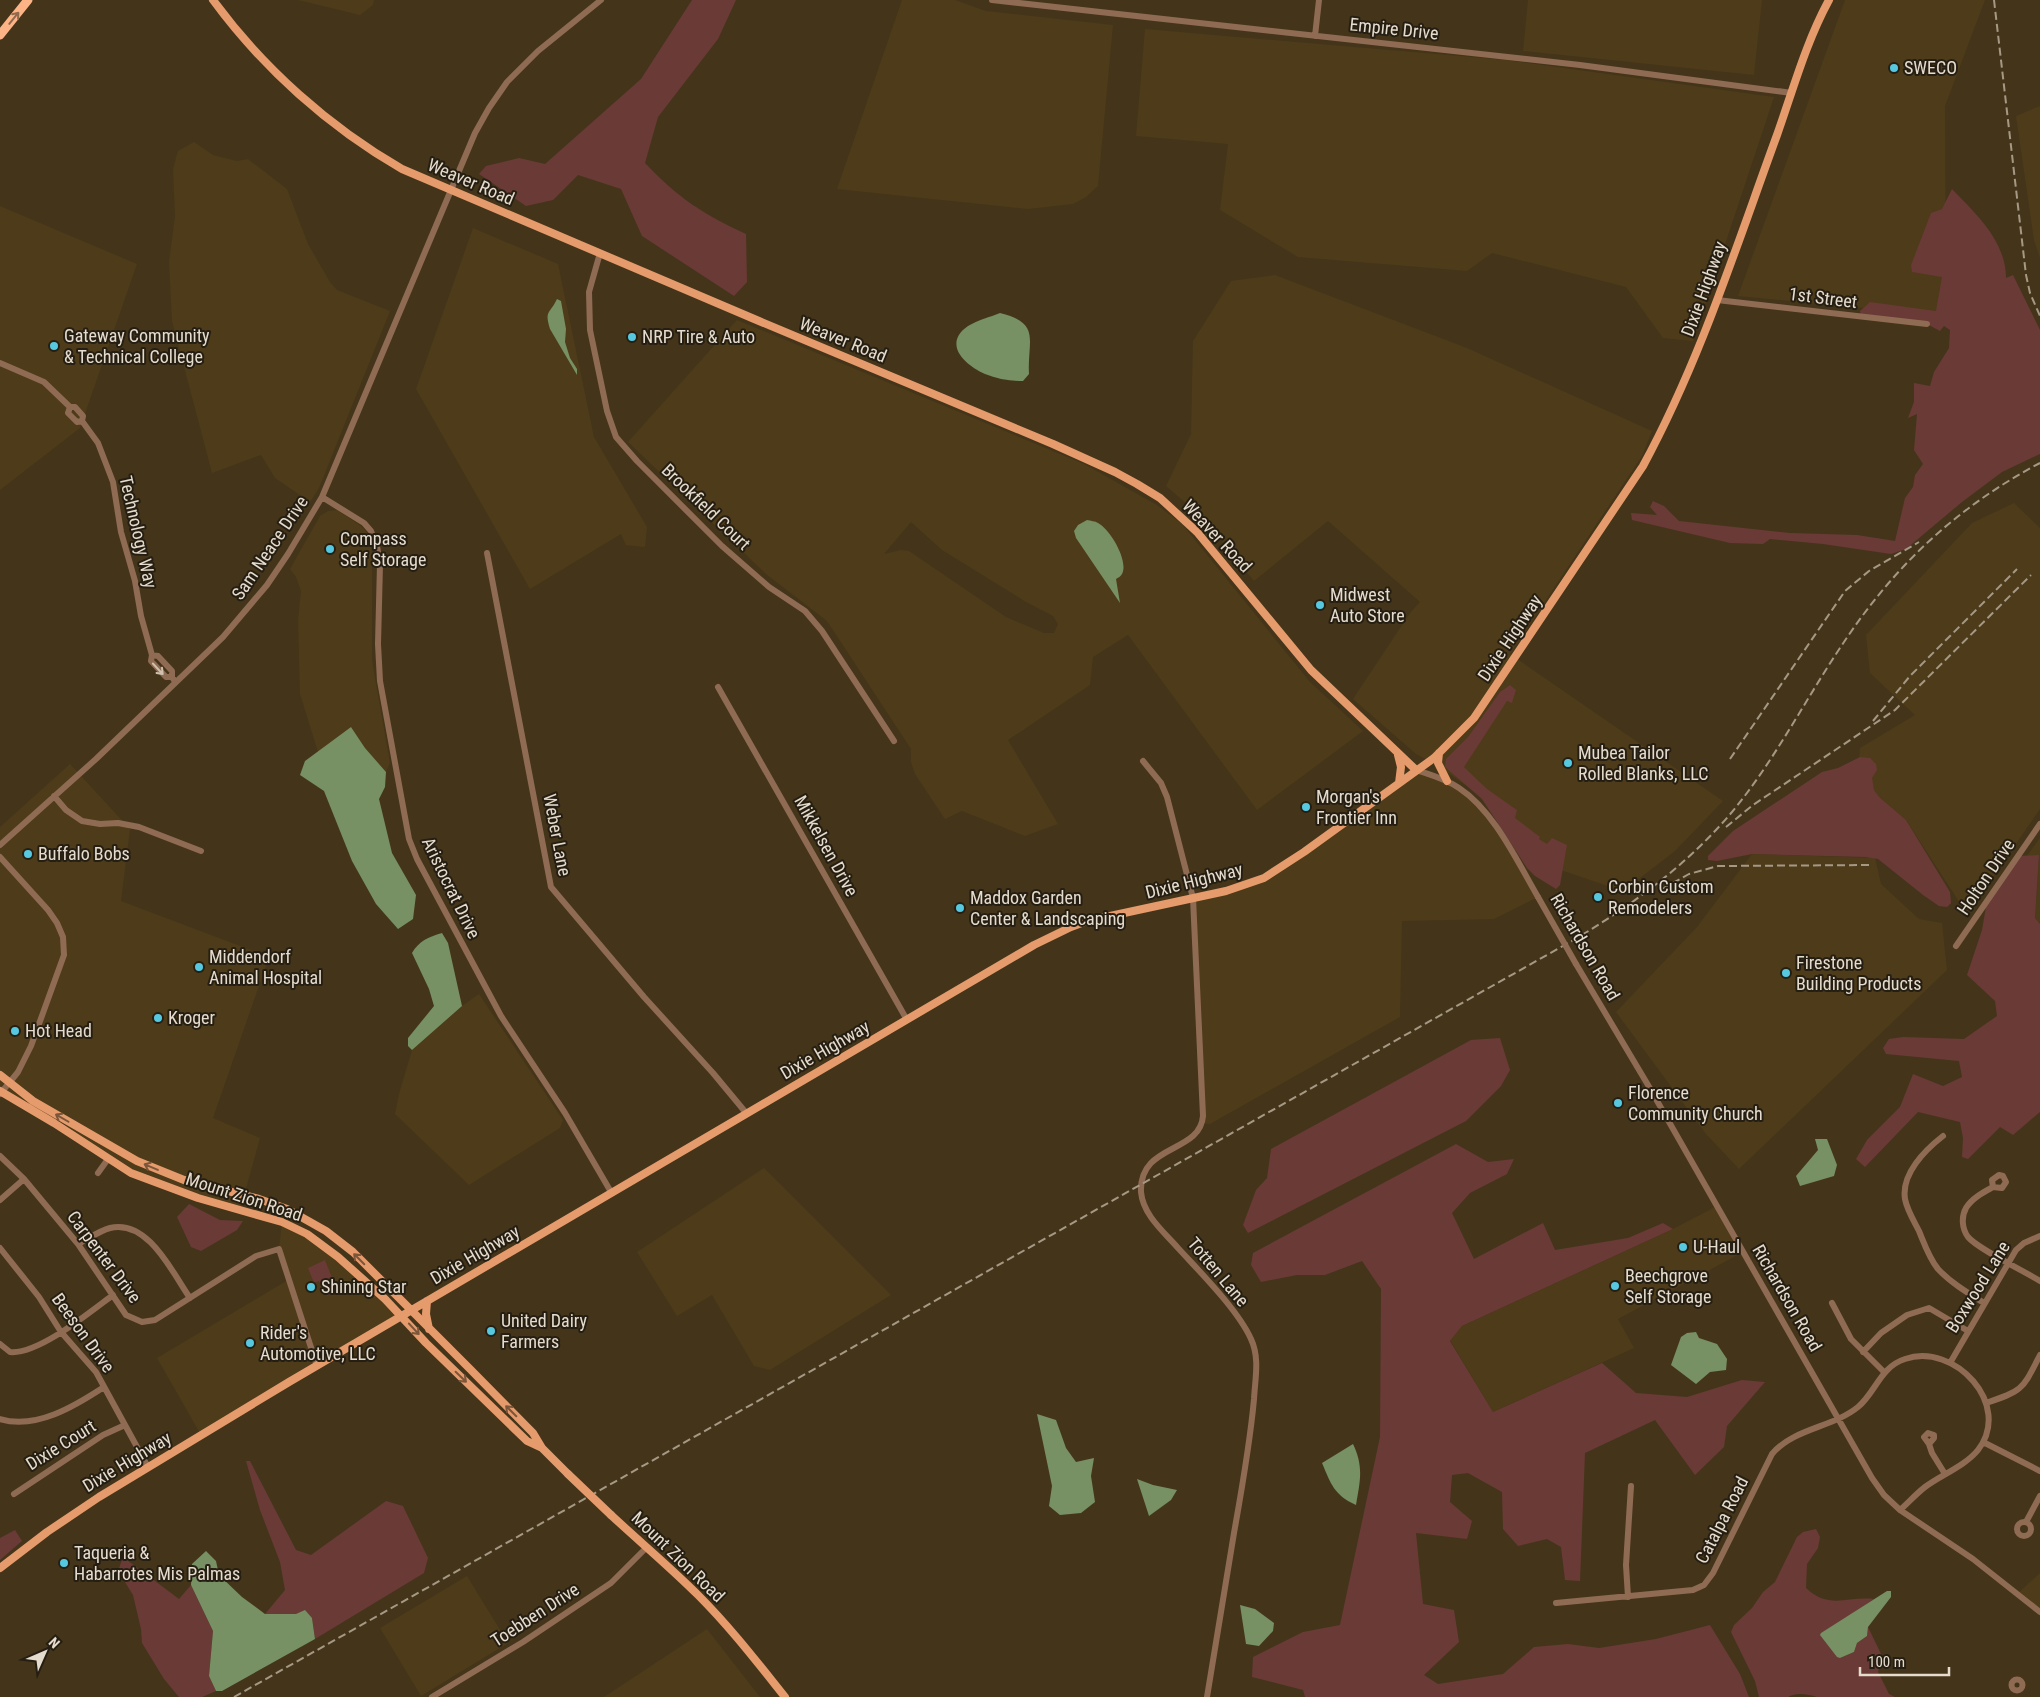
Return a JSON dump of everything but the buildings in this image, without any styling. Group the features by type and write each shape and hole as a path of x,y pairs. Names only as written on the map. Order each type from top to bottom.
{"highway":[{"path":"0,35 28,0"}],"main road":[{"name":"Weaver Road","path":"214,0 259,55 306,100 353,138 402,169 1048,442 1115,472 1160,498 1197,532 1305,664 1416,770"},
{"name":"Dixie Highway","path":"0,1568 65,1519 148,1467 410,1310 1034,945 1071,927 1226,891 1264,878 1304,852 1439,753 1474,718 1643,466 1673,410 1716,300 1816,27 1829,0"},
{"path":"1396,752 1401,767 1399,783"},
{"path":"1439,753 1438,762 1447,781"},
{"name":"Mount Zion Road","path":"0,1075 33,1101 145,1164 202,1186 261,1200 304,1217 343,1244 533,1433 542,1448 568,1474 646,1548 682,1579 739,1639 785,1697"},
{"name":"Mount Zion Road","path":"1,1093 54,1123 131,1173 198,1198 268,1218 299,1230 338,1256 527,1441 542,1448"},
{"path":"427,1300 426,1314 429,1329"}],"street":[{"name":"Sam Neace Drive","path":"0,844 96,759 174,680 223,638 267,585 322,497 450,190 489,108 507,82 538,51 601,0"},
{"name":"Empire Drive","path":"992,0 1580,65 1792,93"},
{"path":"1315,36 1319,0"},
{"name":"Brookfield Court","path":"600,252 589,292 590,330 607,411 616,437 637,461 722,546 769,587 805,611 822,631 894,741"},
{"name":"1st Street","path":"1716,300 1927,324"},
{"name":"Technology Way","path":"0,363 44,382 70,407 68,413 77,422 82,421 98,443 113,482 121,532 136,581 141,616 152,655 151,661 166,677 174,680"},
{"name":"Aristocrat Drive","path":"322,497 364,523 371,531 377,546 380,564 378,644 380,681 409,839 417,859 501,1016 565,1113 611,1192"},
{"name":"Weber Lane","path":"487,553 551,887 638,990 713,1072 747,1114"},
{"name":"Mikkelsen Drive","path":"718,687 907,1020"},
{"name":"Totten Lane","path":"1143,761 1161,783 1168,797 1193,898 1202,1123 1192,1137 1154,1159 1144,1172 1141,1194 1146,1208 1157,1224 1236,1314 1250,1337 1256,1353 1250,1446 1207,1697"},
{"name":"Richardson Road","path":"1416,770 1447,781 1470,796 1493,822 1648,1085 1837,1418 1884,1495 1900,1510 1973,1559 2040,1612"},
{"path":"54,796 66,810 82,822 139,827 202,851"},
{"name":"Holton Drive","path":"1956,946 2040,824"},
{"path":"0,857 48,910 57,923 63,937 64,955 62,966 31,1046 10,1083 1,1093"},
{"path":"1943,1136 1915,1164 1908,1181 1905,1198 1929,1254 1938,1268 1950,1280 1984,1303"},
{"name":"Carpenter Drive","path":"0,1156 24,1179 78,1244 126,1315 142,1322 155,1320 256,1256 279,1250 317,1366"},
{"path":"98,1173 108,1159"},
{"path":"0,1200 24,1179"},
{"path":"1993,1187 1969,1204 1964,1212 1963,1227 1972,1240 2040,1281"},
{"path":"78,1244 108,1228 123,1227 138,1232 150,1241 190,1298"},
{"name":"Boxwood Lane","path":"1950,1362 2016,1250 2024,1243 2040,1236"},
{"name":"Beeson Drive","path":"0,1248 39,1297 61,1332 96,1372 148,1467"},
{"path":"0,1344 10,1352 28,1350 61,1332 113,1295"},
{"path":"1832,1303 1851,1339 1884,1372"},
{"path":"1863,1352 1881,1333 1907,1315 1929,1308 1968,1331"},
{"path":"1986,1403 2019,1390 2027,1380 2040,1355"},
{"path":"1837,1418 1858,1407 1884,1372 1896,1362 1914,1356 1931,1356 1950,1362 1973,1380 1986,1403 1988,1426 1983,1442 1972,1456 1924,1488 1900,1510"},
{"path":"0,1428 1,1420 26,1421 46,1417 85,1400 104,1387"},
{"name":"Catalpa Road","path":"1556,1603 1693,1590 1704,1585 1713,1573 1772,1454 1789,1439 1837,1418"},
{"name":"Dixie Court","path":"14,1494 103,1435 125,1425"},
{"path":"1983,1442 2040,1471"},
{"path":"1929,1444 1945,1474"},
{"path":"1628,1597 1626,1565 1631,1486"},
{"path":"2026,1522 2040,1496"},
{"name":"Toebben Drive","path":"432,1697 523,1642 611,1583 646,1548"}],"shaded area":[{"path":"298,0 374,0 373,5 360,15"},
{"path":"692,0 736,0 718,39 658,117 645,163 680,196 704,212 746,234 747,282 734,296 642,236 621,189 578,175 553,200 526,206 479,174 486,166 519,158 545,164 641,79"},
{"path":"902,0 955,0 986,11 1113,25 1098,186 1086,197 1073,204 1028,209 837,189"},
{"path":"1528,0 1762,0 1754,75 1523,51"},
{"name":"SWECO","path":"1845,0 1985,0 1945,106 1946,316 1738,296"},
{"path":"1145,29 1506,60 1774,97 1693,341 1663,338 1626,287 1492,253 1467,271 1298,257 1220,210 1228,144 1136,136"},
{"path":"2040,106 2040,258 2034,240 2016,116"},
{"path":"194,142 213,155 237,161 248,159 287,189 308,244 330,282 337,290 390,311 319,488 310,502 275,478 261,455 212,473 172,321 169,262 175,216 173,169 178,151"},
{"path":"1952,189 1980,218 1995,240 2005,265 2006,278 2013,275 2040,330 2040,454 2002,472 1962,502 1906,549 1891,554 1823,544 1770,539 1763,544 1730,543 1632,520 1631,513 1657,515 1650,507 1653,501 1664,506 1679,521 1790,533 1857,535 1895,541 1905,498 1913,487 1915,475 1923,464 1914,450 1917,414 1908,418 1914,402 1914,383 1930,386 1934,372 1949,348 1950,330 1944,326 1940,331 1927,324 1861,317 1860,311 1870,302 1936,311 1942,277 1912,272 1911,265 1931,213 1942,209"},
{"name":"Gateway Community & Technical College","path":"0,206 137,264 80,428 0,490"},
{"path":"473,228 558,264 594,437 647,527 645,547 626,545 621,534 530,589 416,389"},
{"path":"1275,275 1467,348 1652,431 1642,456 1510,654 1723,801 1675,851 1623,891 1522,857 1482,797 1440,767 1416,754 1353,699 1410,613 1420,602 1328,521 1254,581 1202,517 1166,486 1191,434 1193,341 1231,281"},
{"path":"557,299 561,301 566,329 565,342 570,358 577,369 577,375 548,323 549,312"},
{"path":"1000,313 1022,322 1030,335 1029,374 1023,381 1013,381 985,374 970,365 959,353 957,340 960,333 968,326 980,320"},
{"path":"737,320 1084,464 1157,505 1182,524 1310,682 1363,731 1257,810 1128,635 1093,657 1090,685 1008,740 1058,824 1025,836 962,811 945,819 915,774 911,762 911,749 827,621 766,574 628,442","holes":["911,522 942,550 1026,602 1053,616 1058,624 1054,633 1044,633 1006,617 909,551 901,550 884,554"]},
{"path":"2014,503 2040,528 2040,809 1967,914 1906,820 1858,782 1860,748 1915,715 1870,673 1866,635 1972,523"},
{"path":"337,510 361,526 369,535 372,553 372,661 390,763 386,772 365,748 351,727 318,752 300,694 298,620 301,591 296,577 290,569 320,516 328,511"},
{"path":"1087,520 1103,526 1113,538 1121,554 1123,561 1122,575 1116,579 1120,603 1076,538 1074,531 1078,525"},
{"path":"1510,685 1516,690 1512,703 1507,701 1464,767 1487,789 1517,810 1515,818 1540,837 1539,839 1547,844 1552,838 1567,845 1560,885 1556,889 1535,876 1527,868 1482,799 1445,767 1446,759 1468,737 1500,692"},
{"path":"351,727 365,748 386,772 385,787 379,799 392,853 416,895 413,919 398,929 376,904 352,861 324,791 300,775 305,761"},
{"path":"1860,757 1870,758 1876,764 1877,770 1872,778 1874,790 1879,797 1906,820 1950,892 1951,903 1947,907 1939,906 1923,895 1878,859 1752,854 1717,861 1708,860 1708,856 1733,831 1822,772 1838,768"},
{"path":"70,764 130,829 121,901 269,957 213,1118 260,1138 240,1210 149,1181 0,1091 0,827"},
{"path":"1416,770 1447,781 1481,807 1538,897 1494,919 1402,921 1400,1017 1210,1124 1202,1123 1193,898 1264,878"},
{"path":"2040,838 2040,924 2035,918 2039,855 2027,856"},
{"path":"1752,854 1875,858 1881,884 1919,919 1942,923 1947,970 1739,1169 1706,1134 1616,1012 1697,927"},
{"path":"2039,855 2035,918 2040,924 2040,1112 2013,1135 2000,1127 1968,1159 1962,1157 1963,1138 1960,1122 1918,1112 1865,1167 1856,1159 1867,1140 1900,1107 1913,1074 1943,1086 1962,1077 1959,1061 1886,1054 1883,1048 1889,1039 1903,1037 1964,1039 1997,1016 1995,1001 1967,975 1982,930 1987,901 2018,856"},
{"path":"442,933 448,943 462,1006 412,1050 408,1046 408,1038 434,1006 429,989 412,953 424,940"},
{"path":"479,994 563,1120 560,1128 469,1185 395,1114 412,1050 462,1006"},
{"path":"1500,1038 1510,1070 1501,1086 1466,1121 1248,1233 1243,1225 1256,1190 1267,1178 1271,1149 1471,1040"},
{"path":"1815,1139 1827,1139 1837,1165 1834,1176 1800,1186 1796,1176 1818,1150"},
{"path":"1456,1144 1488,1162 1514,1159 1507,1174 1470,1193 1452,1213 1474,1259 1543,1223 1555,1250 1628,1238 1663,1223 1673,1229 1462,1326 1450,1341 1493,1412 1602,1363 1636,1393 1687,1397 1742,1380 1765,1382 1727,1426 1724,1447 1695,1475 1655,1420 1585,1453 1580,1581 1565,1580 1561,1547 1547,1539 1518,1546 1503,1529 1502,1492 1468,1473 1452,1475 1450,1502 1472,1521 1467,1539 1416,1533 1423,1604 1454,1610 1459,1642 1424,1675 1438,1684 1503,1674 1534,1647 1568,1644 1599,1648 1656,1639 1710,1625 1740,1674 1749,1697 1305,1697 1303,1690 1252,1677 1253,1657 1303,1632 1340,1625 1380,1437 1381,1289 1362,1261 1325,1275 1297,1275 1261,1282 1251,1265 1253,1253"},
{"path":"764,1168 891,1295 770,1370 754,1366 712,1295 677,1316 637,1252"},
{"path":"189,1204 220,1220 243,1221 237,1230 201,1251 191,1247 177,1217"},
{"name":"Beechgrove Self Storage","path":"1717,1206 1743,1252 1618,1319 1634,1348 1493,1412 1450,1340 1462,1326 1673,1229"},
{"path":"282,1222 321,1244 401,1316 201,1435 157,1358 288,1280 279,1249"},
{"path":"325,1260 337,1290 327,1296 323,1285 321,1286 319,1281 314,1283 308,1268"},
{"path":"1696,1332 1699,1338 1717,1344 1727,1359 1726,1370 1710,1372 1696,1384 1671,1365 1681,1337 1687,1333"},
{"path":"1037,1414 1056,1420 1066,1448 1076,1462 1094,1458 1091,1476 1095,1502 1081,1513 1060,1515 1049,1506 1052,1486"},
{"path":"1353,1444 1360,1467 1356,1505 1338,1493 1322,1463"},
{"path":"246,1461 250,1461 296,1550 311,1555 386,1501 403,1506 428,1558 424,1573 315,1639 312,1618 296,1614 265,1614 285,1590 280,1562 260,1510"},
{"path":"1137,1479 1153,1485 1177,1490 1171,1500 1149,1516"},
{"path":"1816,1529 1820,1537 1818,1548 1807,1564 1806,1588 1814,1595 1823,1599 1839,1601 1874,1599 1821,1635 1840,1658 1854,1652 1857,1643 1867,1636 1868,1627 1883,1658 1878,1672 1889,1694 1895,1697 1817,1697 1795,1694 1788,1697 1759,1697 1755,1681 1731,1632 1734,1625 1752,1608 1763,1592 1775,1582 1797,1537 1803,1532"},
{"path":"15,1530 22,1541 0,1560 0,1538"},
{"path":"206,1551 216,1561 219,1575 242,1597 265,1614 296,1614 305,1610 312,1618 315,1639 222,1691 216,1691 209,1676 213,1631 191,1585 192,1564"},
{"path":"123,1557 179,1599 191,1585 213,1631 209,1676 216,1691 202,1697 179,1697 164,1679 142,1643 141,1629 133,1595 118,1571"},
{"path":"2040,1573 2040,1612 2018,1593"},
{"path":"467,1576 508,1643 421,1696 380,1628"},
{"path":"1887,1591 1891,1591 1891,1597 1868,1627 1867,1636 1857,1643 1854,1652 1840,1658 1837,1657 1820,1635 1821,1633"},
{"path":"1240,1605 1255,1609 1274,1623 1273,1631 1259,1646 1246,1644"},
{"path":"707,1629 760,1697 604,1697"}],"railway":[{"path":"1994,0 2026,275 2030,293 2040,316"},
{"path":"234,1697 1577,938 1620,911 1679,865 1732,812 1762,772 1828,666 1862,616 1906,564 1929,541 1981,499 2040,463"},
{"path":"1730,759 1845,591 1869,571 1919,542"},
{"path":"1873,721 1910,676 2017,569"},
{"path":"1726,827 1753,805 1895,710 2031,575"},
{"path":"1662,889 1689,874 1718,866 1872,865"}],"place":[{"name":"SWECO","path":"1894,68"},
{"name":"NRP Tire & Auto","path":"632,337"},
{"name":"Gateway Community & Technical College","path":"54,346"},
{"name":"Compass Self Storage","path":"330,549"},
{"name":"Midwest Auto Store","path":"1320,605"},
{"name":"Mubea Tailor Rolled Blanks, LLC","path":"1568,763"},
{"name":"Morgan's Frontier Inn","path":"1306,807"},
{"name":"Buffalo Bobs","path":"28,854"},
{"name":"Corbin Custom Remodelers","path":"1598,897"},
{"name":"Maddox Garden Center & Landscaping","path":"960,908"},
{"name":"Middendorf Animal Hospital","path":"199,967"},
{"name":"Firestone Building Products","path":"1786,973"},
{"name":"Kroger","path":"158,1018"},
{"name":"Hot Head","path":"15,1031"},
{"name":"Florence Community Church","path":"1618,1103"},
{"name":"U-Haul","path":"1683,1247"},
{"name":"Beechgrove Self Storage","path":"1615,1286"},
{"name":"Shining Star","path":"311,1287"},
{"name":"United Dairy Farmers","path":"491,1331"},
{"name":"Rider's Automotive, LLC","path":"250,1343"},
{"name":"Taqueria & Habarrotes Mis Palmas","path":"64,1563"}]}
